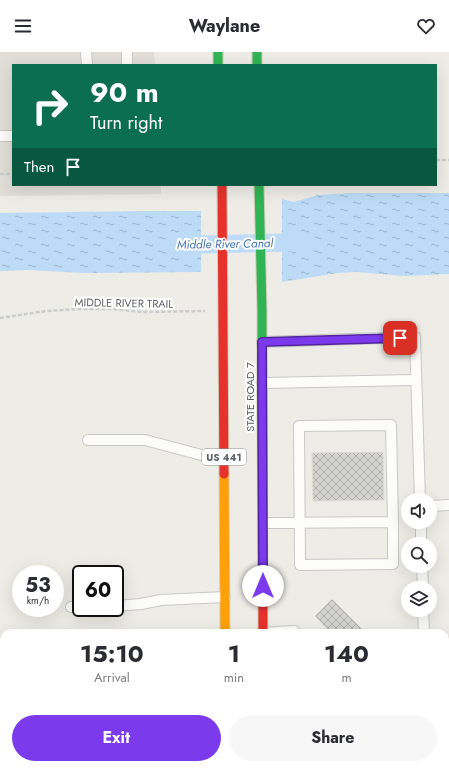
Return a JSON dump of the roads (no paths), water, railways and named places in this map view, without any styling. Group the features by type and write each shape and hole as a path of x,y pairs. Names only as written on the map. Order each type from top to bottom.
{"main road":[{"path":"218,52 218,64"},
{"path":"257,52 257,64"},
{"name":"US 441","path":"222,186 225,629"},
{"name":"STATE ROAD 7","path":"259,186 262,342 263,629"}],"lane":[{"path":"86,52 86,64"},
{"path":"127,52 127,64"},
{"path":"0,136 12,136"},
{"path":"262,342 415,337 420,493"},
{"path":"262,383 416,380"},
{"path":"390,425 393,522 393,564 300,564 300,426 390,425"},
{"path":"88,440 145,440 224,461"},
{"path":"437,506 449,505"},
{"path":"263,523 393,522"},
{"path":"124,605 142,604 161,600 225,597"},
{"path":"423,617 424,629"}],"water":[{"path":"350,193 449,193 449,274 404,276 357,272 337,273 282,282 282,199 294,202 318,195"},
{"path":"201,211 201,272 84,273 28,270 0,271 0,213"}],"waterway":[{"name":"Middle River Canal","path":"177,245 307,242"}]}
